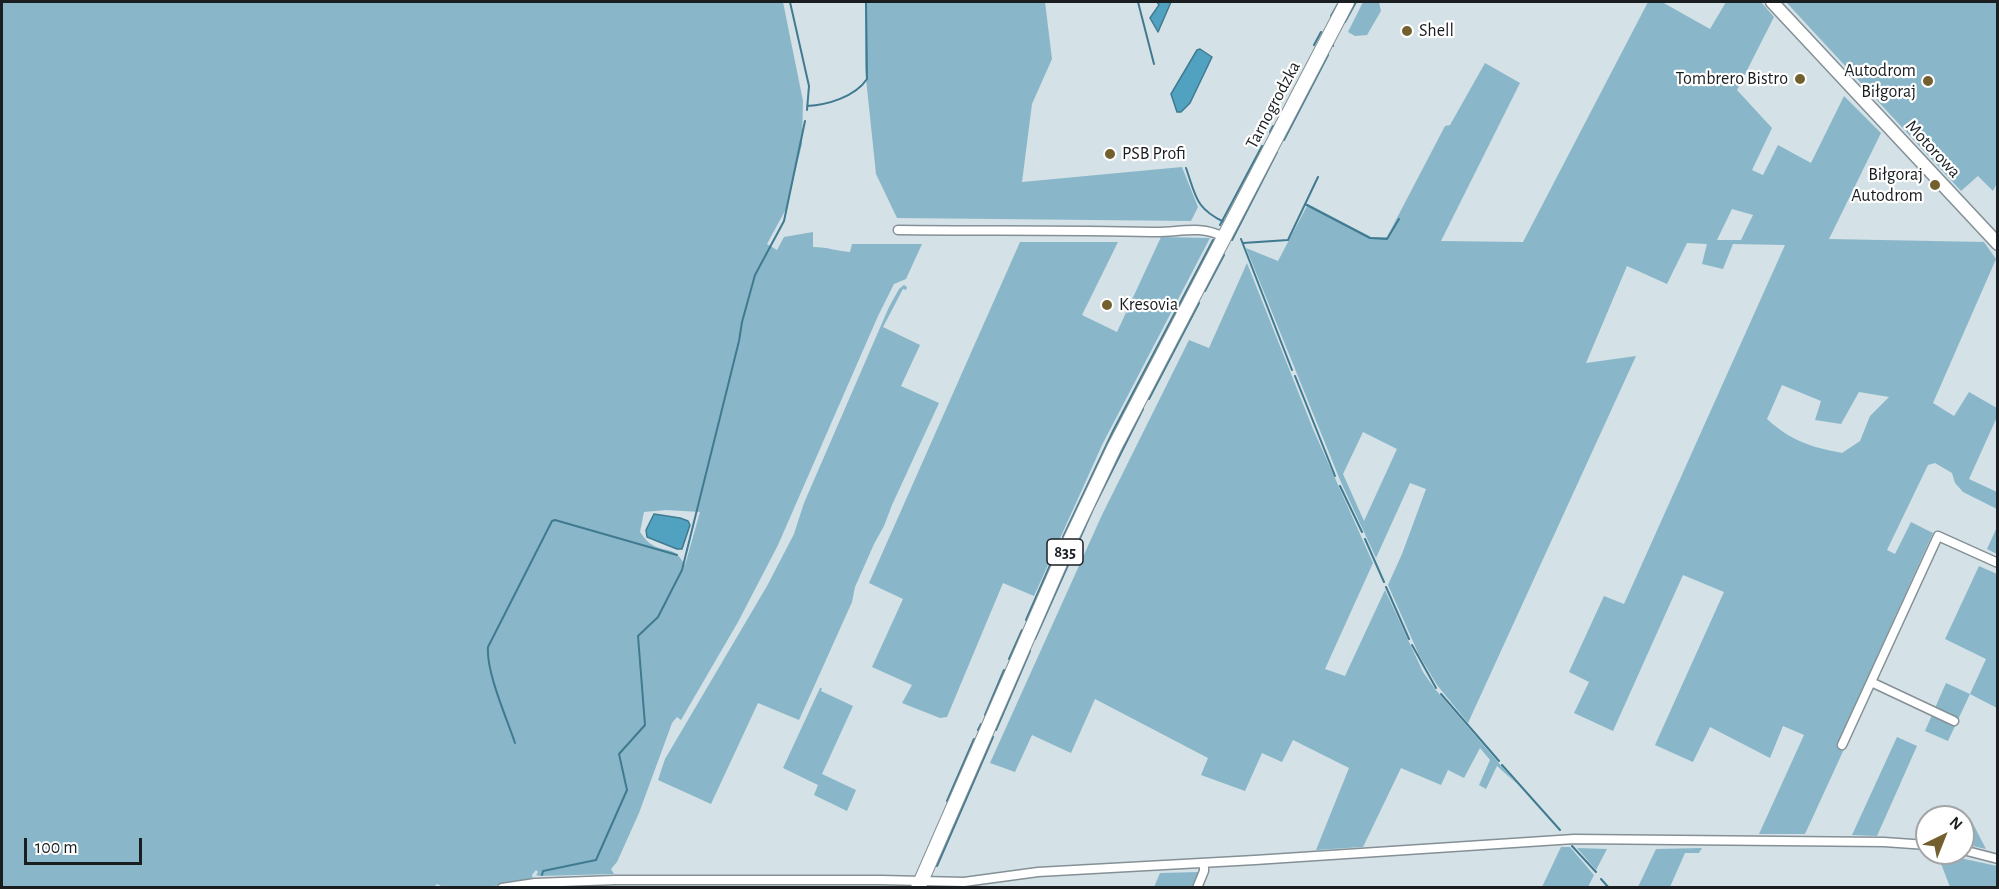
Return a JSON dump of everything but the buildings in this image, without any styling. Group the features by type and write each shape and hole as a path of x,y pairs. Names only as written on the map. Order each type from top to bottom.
{"main road":[{"name":"Tarnogrodzka","path":"1227,231 1347,2"},
{"name":"835","path":"919,884 1089,499 1227,231"}],"street":[{"name":"Motorowa","path":"1772,2 1996,243"},
{"path":"898,230 1028,229 1158,232 1193,229 1227,231"},
{"path":"1842,745 1938,536 1998,563"},
{"path":"1871,682 1954,721"},
{"path":"502,888 534,883 615,880 919,884 964,882 1038,872 1574,839 1915,844"},
{"path":"1975,853 1998,859"},
{"path":"1197,888 1204,871 1204,863"}],"shaded area":[{"path":"2,2 783,2 803,101 802,144 786,209 767,244 777,250 784,237 813,232 813,247 850,252 852,244 922,244 906,279 894,284 878,316 778,545 738,622 681,720 677,717 672,723 639,813 617,862 611,869 614,874 539,876 536,875 538,872 536,870 532,875 533,879 483,888 443,887 437,884 433,888 2,888","holes":["666,510 700,512 685,565 677,554 656,547 640,532 644,512"]},
{"path":"865,2 1045,2 1052,59 1032,104 1022,182 1182,167 1198,207 1191,221 897,218 876,174 865,69"},
{"path":"1157,2 1171,2 1158,32 1150,18 1159,5"},
{"path":"1363,2 1379,2 1381,11 1367,35 1355,36 1348,32"},
{"path":"1648,2 1662,2 1710,29 1726,2 1761,2 1774,17 1737,90 1772,128 1752,170 1763,175 1778,145 1811,163 1844,96 1881,133 1829,239 1984,242 1996,259 1933,403 1954,416 1969,392 1997,408 1997,417 1969,479 1997,492 1997,509 1963,492 1955,483 1952,473 1935,463 1928,465 1887,550 1895,554 1911,522 1933,533 1838,743 1845,747 1805,834 1759,834 1804,735 1783,726 1770,758 1710,727 1693,762 1655,745 1724,592 1683,575 1613,731 1574,713 1589,682 1569,672 1604,596 1624,604 1785,245 1733,244 1723,269 1702,264 1707,244 1687,243 1667,284 1627,266 1586,363 1636,356 1468,723 1437,685 1419,655 1388,585 1426,489 1410,483 1376,558 1340,480 1246,248 1278,261 1308,204 1371,237 1387,237 1445,126 1450,125 1485,63 1520,83 1441,241 1523,242","holes":["1732,209 1753,215 1741,240 1717,240","1782,385 1821,401 1815,420 1841,424 1859,392 1889,397 1870,416 1860,441 1842,453 1802,442 1784,433 1767,419","1363,432 1397,449 1364,521 1343,474"]},
{"name":"Autodrom Biłgoraj","path":"1786,2 1997,2 1998,181 1993,191 1978,176 1961,191"},
{"path":"1200,49 1212,57 1190,103 1181,112 1177,112 1171,94 1197,50"},
{"path":"1161,237 1210,238 1103,443 1034,596 1003,583 947,717 940,718 902,703 912,685 872,667 903,599 869,583 1020,242 1118,242 1082,315 1117,332"},
{"path":"1247,263 1313,429 1373,563 1325,669 1345,676 1385,590 1423,672 1516,783 1497,766 1486,789 1479,785 1490,760 1480,748 1464,778 1448,770 1441,785 1401,768 1363,847 1316,850 1349,768 1293,740 1282,762 1262,753 1245,791 1201,775 1208,758 1095,699 1071,753 1032,735 1015,772 990,763 1101,517 1189,340 1209,348"},
{"path":"904,285 907,287 906,290 903,289 883,327 920,345 901,386 939,403 855,587 852,602 799,720 758,703 711,804 658,780 665,759 767,586 794,534 804,503 889,307 899,289"},
{"path":"654,514 688,521 690,525 682,549 647,537 646,530"},
{"path":"1997,527 1997,554 1987,549"},
{"path":"1979,566 1997,574 1997,708 1970,694 1986,659 1945,639"},
{"path":"1946,683 1970,694 1948,741 1925,731 1932,715 1953,725 1956,718 1935,708"},
{"path":"822,688 821,691 853,706 822,774 856,790 847,811 814,795 818,785 783,768"},
{"path":"1897,737 1917,746 1877,836 1852,835"},
{"path":"1975,828 1986,849 1975,847"},
{"path":"1561,847 1570,847 1594,875 1588,887 1542,887"},
{"path":"1577,848 1607,849 1596,870"},
{"path":"1702,848 1699,853 1685,853 1670,887 1638,887 1656,849"},
{"path":"1975,861 1997,866 1997,887 1950,887 1942,865 1975,865"},
{"path":"1199,872 1192,887 1154,887 1160,873"}],"waterway":[{"path":"790,2 809,86 807,110"},
{"path":"807,106 840,99 855,91 867,79 866,2"},
{"path":"1138,2 1154,64"},
{"path":"1331,16 1339,2"},
{"path":"1345,22 1356,2"},
{"path":"1314,45 1321,32"},
{"path":"1284,140 1328,55"},
{"path":"1279,115 1281,111"},
{"path":"542,875 543,871 596,860 627,790 619,754 645,725 638,636 658,617 682,570 742,322 755,275 784,221 805,121"},
{"path":"1270,132 1273,126"},
{"path":"1220,225 1262,146"},
{"path":"1232,240 1277,152"},
{"path":"1186,168 1202,206 1207,212 1224,222"},
{"path":"1243,243 1288,240 1318,177"},
{"path":"1305,204 1370,238 1387,239 1399,219"},
{"path":"1241,239 1292,370"},
{"path":"1063,537 1113,431 1213,240"},
{"path":"1205,291 1224,255"},
{"path":"1149,399 1199,303"},
{"path":"1295,376 1335,476"},
{"path":"1035,639 1093,509 1143,409"},
{"path":"1340,486 1362,532"},
{"path":"515,743 490,669 488,647 552,521 677,555"},
{"path":"1365,539 1384,582"},
{"path":"1026,620 1058,547"},
{"path":"1386,587 1409,639"},
{"path":"1009,659 1022,630"},
{"path":"1412,645 1436,688"},
{"path":"996,730 1030,651"},
{"path":"985,715 1004,670"},
{"path":"1441,694 1499,761"},
{"path":"978,730 981,724"},
{"path":"937,866 993,737"},
{"path":"947,801 974,739"},
{"path":"1502,765 1560,830"},
{"path":"1572,846 1596,872"},
{"path":"1601,879 1609,888"}],"place":[{"name":"Shell","path":"1407,31"},
{"name":"Tombrero Bistro","path":"1800,79"},
{"name":"Autodrom Biłgoraj","path":"1928,81"},
{"name":"PSB Profi","path":"1110,154"},
{"name":"Biłgoraj Autodrom","path":"1935,185"},
{"name":"Kresovia","path":"1107,305"}]}
